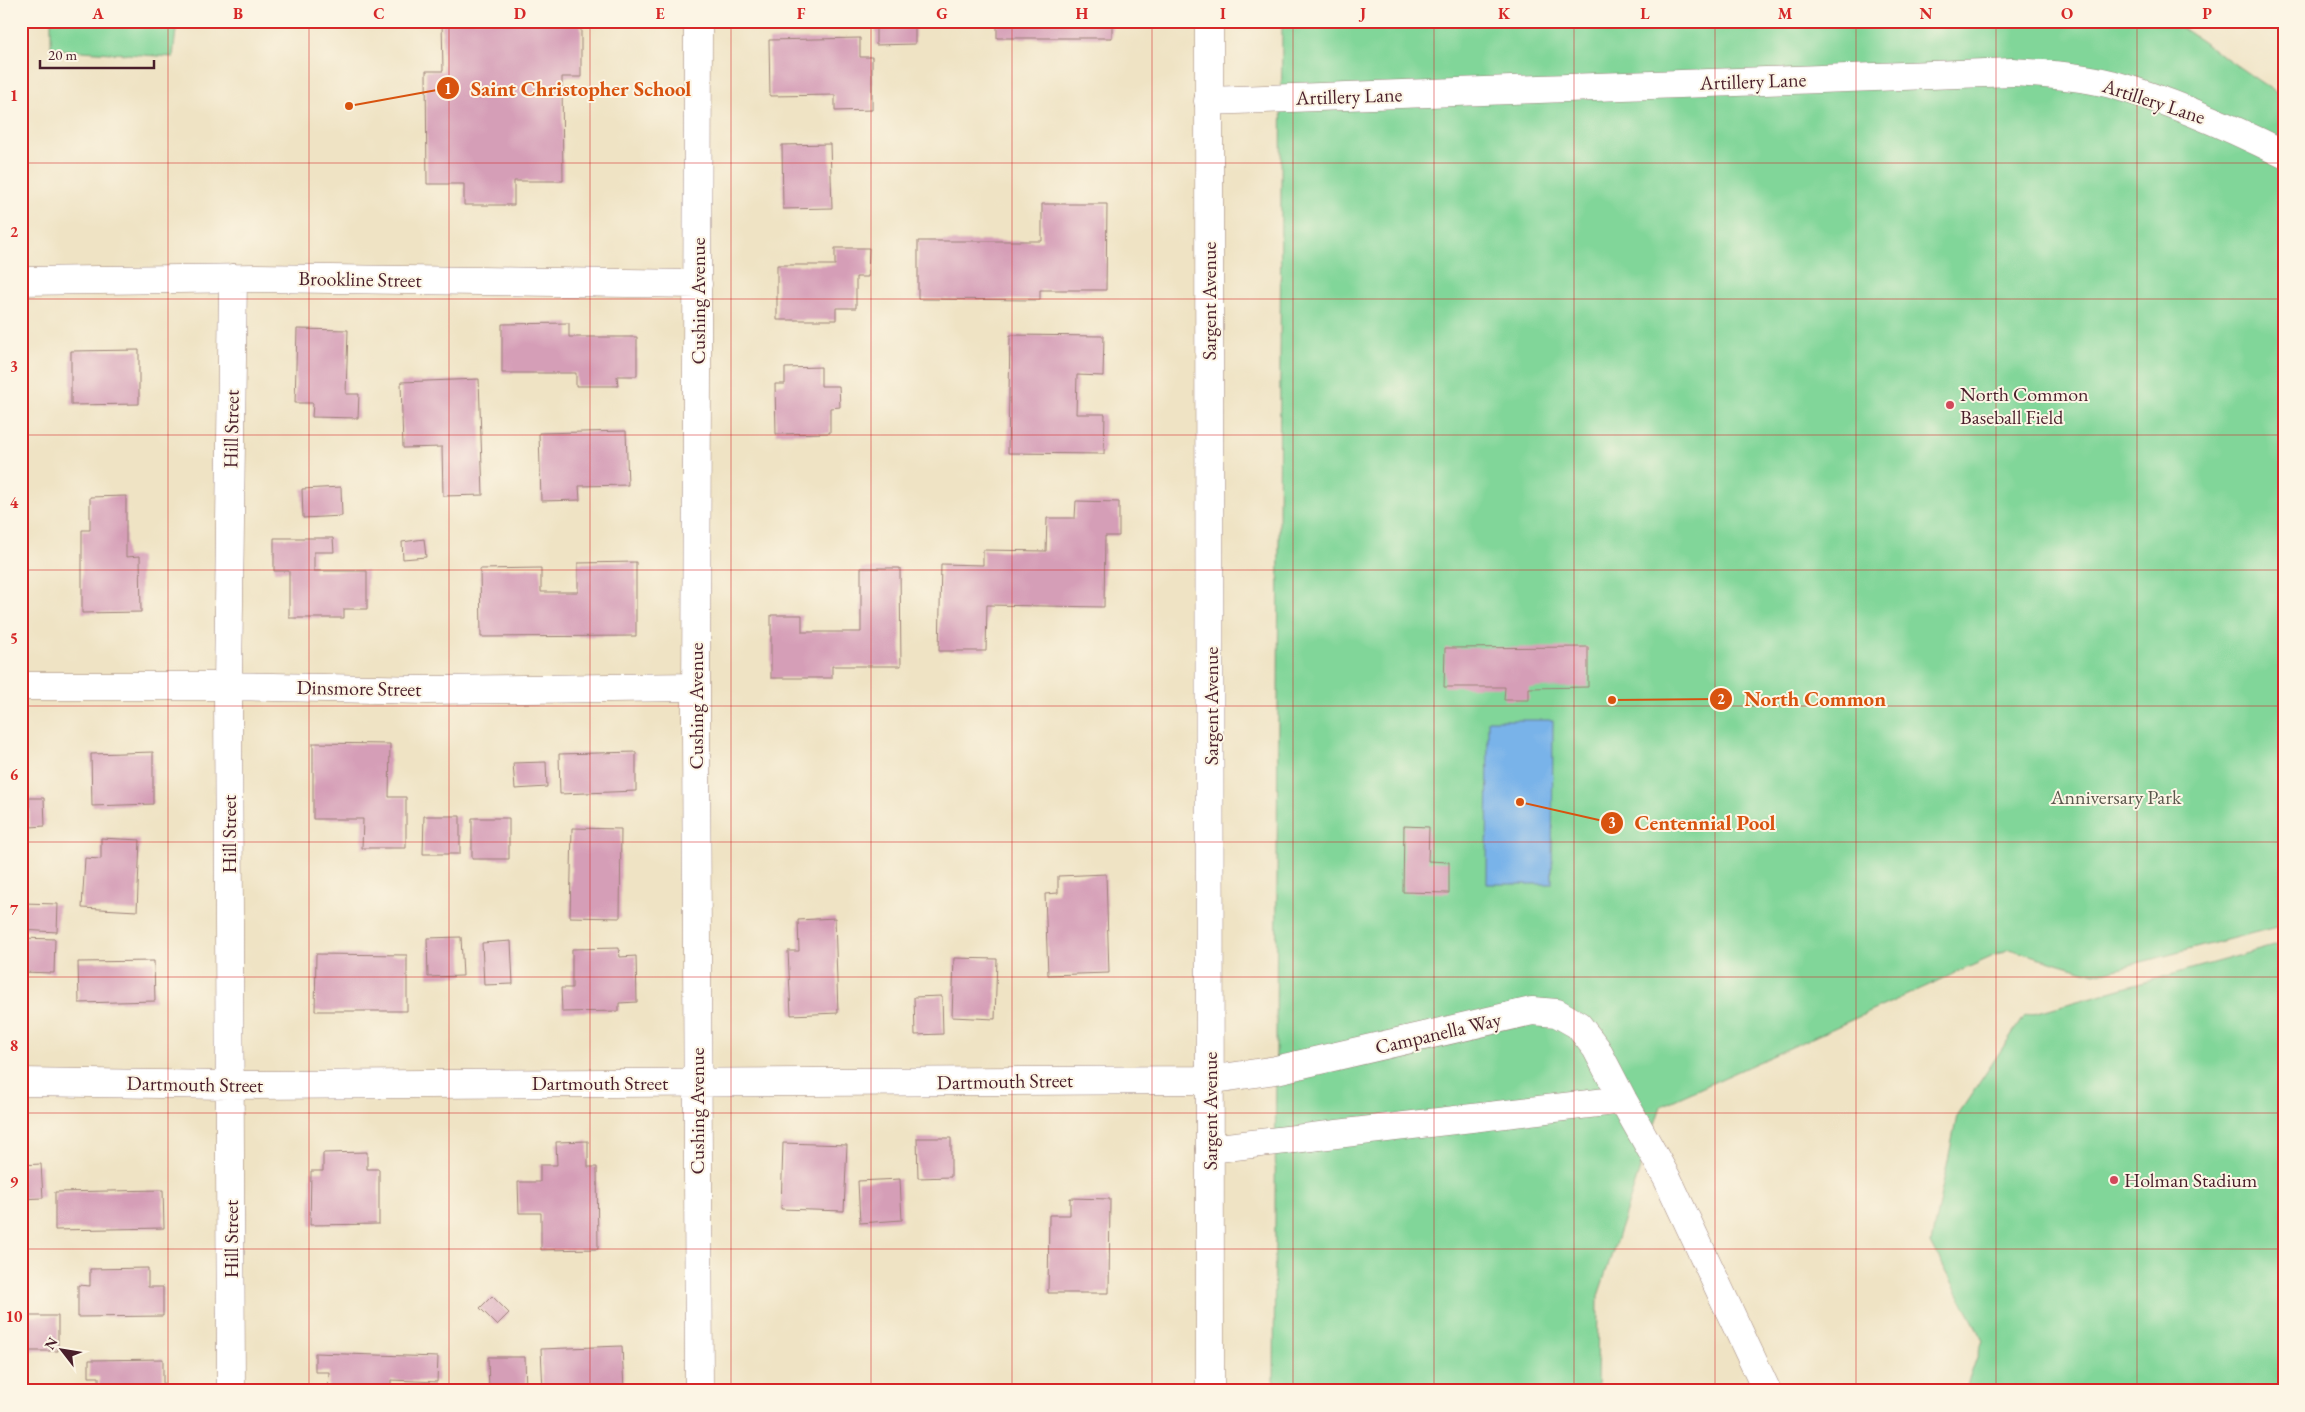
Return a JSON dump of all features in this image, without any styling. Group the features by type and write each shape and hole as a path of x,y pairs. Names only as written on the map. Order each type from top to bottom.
{"street":[{"name":"Cushing Avenue","path":"698,21 696,687 699,1391"},
{"name":"Sargent Avenue","path":"1209,21 1211,638 1210,1391"},
{"name":"Artillery Lane","path":"1208,101 2013,72 2062,75 2110,84 2200,115 2284,154"},
{"name":"Brookline Street","path":"21,281 234,278 698,284"},
{"name":"Hill Street","path":"232,1391 228,686 234,278"},
{"name":"Dinsmore Street","path":"21,686 228,686 427,690 696,687"},
{"name":"Campanella Way","path":"1209,1080 1276,1070 1532,1011 1557,1013 1578,1025 1596,1048 1668,1180 1768,1391"},
{"name":"Dartmouth Street","path":"21,1082 230,1085 1209,1080"},
{"path":"1210,1149 1623,1100"}],"green space":[{"path":"51,21 177,21 173,57 51,49"},
{"name":"Anniversary Park","path":"1282,21 2172,21 2284,98 2284,925 2095,974 2009,949 1661,1106 1598,1296 1597,1391 1274,1391"},
{"name":"Holman Stadium","path":"2284,943 2284,1391 1965,1391 1983,1340 1931,1243 1957,1116 2024,1016"}],"water":[{"path":"1488,720 1553,720 1552,884 1487,884"}],"building":[{"path":"442,21 581,21 581,77 562,77 563,181 514,181 514,205 464,205 464,184 427,184 426,71 443,71"},
{"path":"876,21 915,21 915,44 876,45"},
{"path":"997,21 1112,21 1112,38 997,38"},
{"path":"860,38 860,57 872,57 872,110 835,111 835,95 770,96 769,40"},
{"path":"830,144 832,208 783,209 782,145"},
{"path":"1042,204 1107,204 1106,290 1040,290 1040,300 918,299 918,241 1042,241"},
{"path":"835,248 869,248 868,277 856,277 856,308 836,308 836,320 777,320 777,265 835,265"},
{"path":"569,323 569,337 637,337 637,376 617,376 618,386 576,386 576,373 502,373 502,324"},
{"path":"297,329 348,330 346,394 359,394 358,418 312,417 313,403 295,403"},
{"path":"1010,335 1104,336 1103,376 1077,375 1076,414 1105,414 1104,454 1008,453"},
{"path":"139,350 139,404 71,405 71,351"},
{"path":"821,367 821,386 839,386 840,407 830,408 830,433 776,434 775,384 785,384 785,368"},
{"path":"479,379 483,495 443,496 442,447 403,448 401,382"},
{"path":"626,431 628,485 579,486 580,500 541,501 539,433"},
{"path":"341,487 342,516 303,518 302,489"},
{"path":"126,496 126,557 140,556 141,612 82,613 82,530 90,530 90,497"},
{"path":"1076,501 1119,502 1119,536 1105,536 1104,607 987,605 986,651 939,651 941,564 983,565 983,550 1046,551 1047,518 1075,518"},
{"path":"274,538 333,538 334,552 314,552 314,571 367,571 367,609 344,609 344,618 289,618 289,571 274,571"},
{"path":"424,539 426,557 403,559 402,542"},
{"path":"636,562 636,636 481,637 480,569 541,568 541,592 578,592 578,563"},
{"path":"861,568 900,568 901,666 832,666 832,678 771,678 771,615 802,615 802,632 861,632"},
{"path":"1588,647 1588,687 1529,688 1529,700 1504,700 1505,687 1444,687 1445,648"},
{"path":"313,743 390,744 389,797 406,797 406,848 362,848 363,819 313,819"},
{"path":"153,752 153,804 92,806 91,754"},
{"path":"636,752 636,791 560,794 559,754"},
{"path":"546,762 547,787 515,789 513,763"},
{"path":"29,798 44,798 45,826 30,827"},
{"path":"424,816 460,816 460,854 423,854"},
{"path":"472,818 509,818 509,859 472,859"},
{"path":"1404,826 1429,827 1428,861 1449,862 1449,893 1403,892"},
{"path":"572,828 621,829 620,918 570,917"},
{"path":"101,838 140,840 137,911 82,908 85,858 101,859"},
{"path":"1106,874 1109,973 1048,975 1045,894 1058,893 1058,876"},
{"path":"22,903 58,904 57,932 21,930"},
{"path":"835,918 838,1013 791,1015 788,951 799,951 798,920"},
{"path":"461,937 463,976 428,977 427,938"},
{"path":"21,938 55,939 54,973 21,972"},
{"path":"511,941 513,984 484,985 482,943"},
{"path":"619,948 620,957 636,956 637,1002 619,1003 619,1011 562,1012 561,988 572,988 572,949"},
{"path":"316,954 407,955 407,1011 315,1011"},
{"path":"954,958 997,959 995,1019 952,1017"},
{"path":"154,961 155,1001 79,1003 78,962"},
{"path":"942,996 943,1034 915,1035 914,997"},
{"path":"917,1138 951,1138 951,1177 918,1178"},
{"path":"588,1141 588,1167 597,1167 598,1249 541,1250 541,1213 519,1213 518,1182 540,1182 540,1165 557,1165 556,1142"},
{"path":"783,1143 847,1145 844,1211 781,1209"},
{"path":"367,1152 367,1169 379,1169 379,1224 310,1225 311,1171 323,1171 323,1153"},
{"path":"41,1164 43,1198 21,1199 21,1165"},
{"path":"900,1179 902,1220 860,1223 858,1181"},
{"path":"163,1190 164,1228 55,1230 55,1192"},
{"path":"1070,1198 1110,1199 1109,1293 1048,1293 1049,1215 1070,1215"},
{"path":"148,1268 148,1287 163,1287 163,1316 78,1317 78,1285 90,1286 90,1269"},
{"path":"492,1296 509,1313 497,1325 480,1308"},
{"path":"23,1316 58,1316 58,1351 23,1351"},
{"path":"622,1346 624,1391 543,1391 541,1349"},
{"path":"315,1353 438,1357 437,1382 391,1380 391,1391 328,1391 329,1372 315,1372"},
{"path":"488,1357 525,1357 526,1391 489,1391"},
{"path":"163,1359 163,1391 99,1391 99,1377 89,1377 89,1360"}],"place":[{"name":"Saint Christopher School","path":"349,106"},
{"name":"North Common Baseball Field","path":"1950,405"},
{"name":"North Common","path":"1612,700"},
{"name":"Centennial Pool","path":"1520,802"},
{"name":"Holman Stadium","path":"2114,1180"}]}
